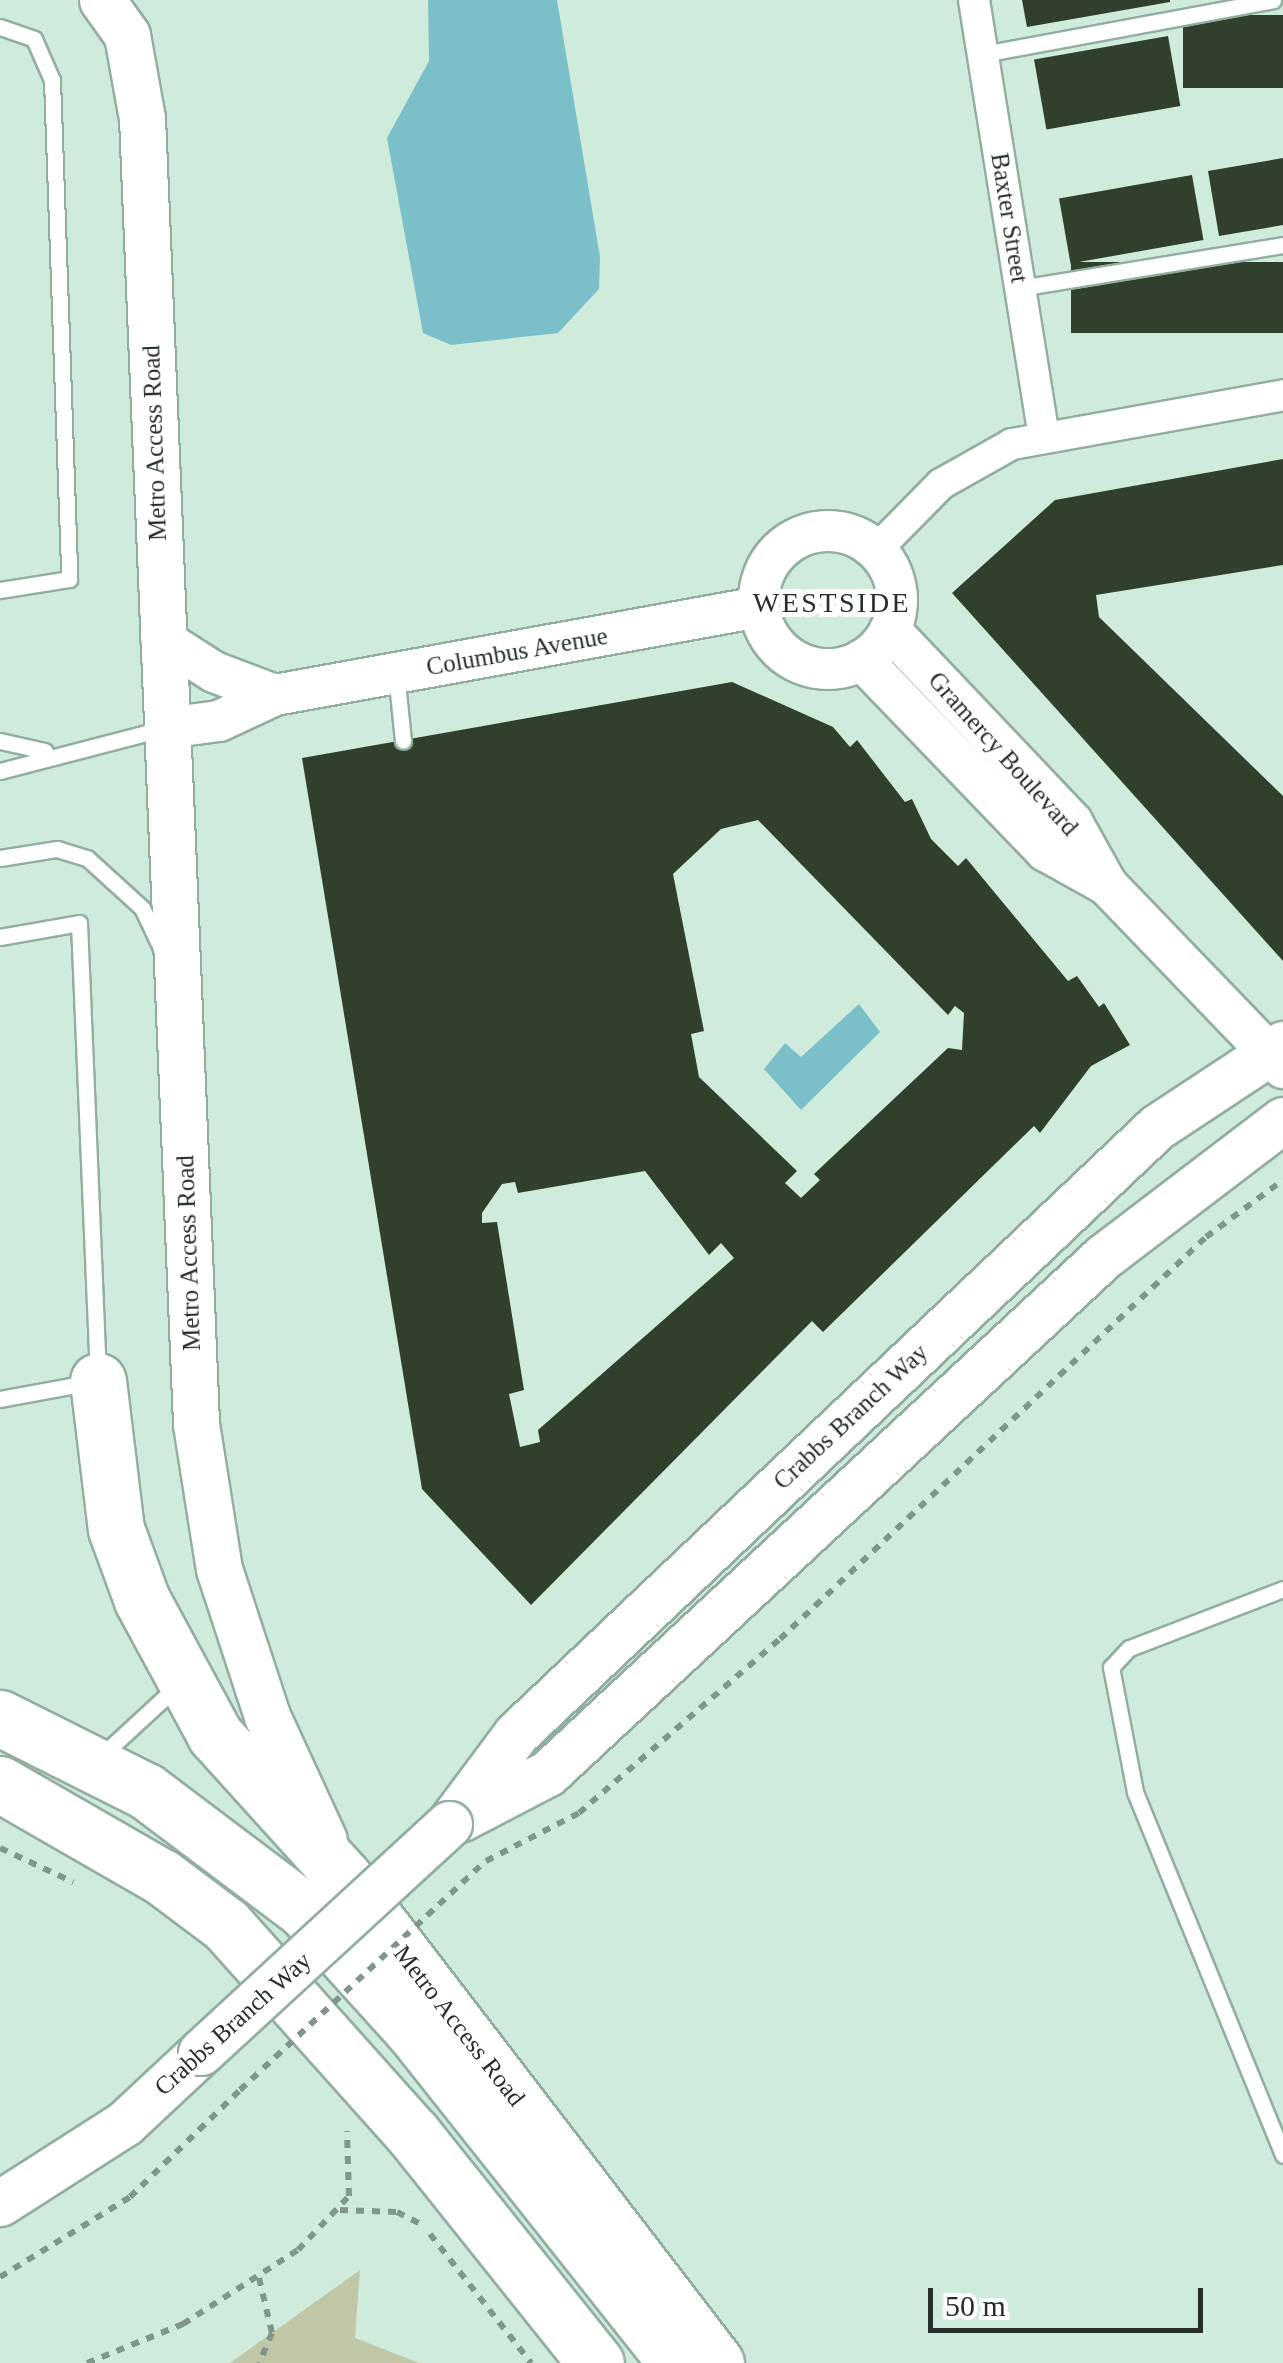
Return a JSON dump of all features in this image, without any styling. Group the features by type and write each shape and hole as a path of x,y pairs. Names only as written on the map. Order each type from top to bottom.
{"highway":[{"path":"98,1381 116,1529 184,1679 215,1735 344,1878"},
{"path":"0,1718 92,1764 231,1850 304,1910 415,2033 677,2363"},
{"path":"0,1784 162,1877 226,1926 413,2134 596,2363"},
{"name":"Metro Access Road","path":"344,1878 716,2363"}],"main road":[{"name":"Metro Access Road","path":"102,0 127,34 142,118 161,638 206,1501 267,1716 344,1878"},
{"name":"Crabbs Branch Way","path":"0,2203 125,2123 449,1824 516,1734 1157,1127 1278,1055"},
{"name":"Crabbs Branch Way","path":"449,1824 548,1773 1103,1257 1283,1120"}],"street":[{"name":"Baxter Street","path":"974,0 1044,436"},
{"path":"876,550 962,468 1044,436 1283,395"},
{"path":"843,532 876,550 896,588 890,630 862,660 824,670 788,657 758,606 765,570 789,542 843,532"},
{"name":"Columbus Avenue","path":"168,728 219,721 275,695 758,606"},
{"name":"Gramercy Boulevard","path":"890,630 1072,822 1108,885 1278,1055"},
{"path":"161,638 199,665 275,695"},
{"name":"Gramercy Boulevard","path":"862,660 1046,851 1108,885"}],"lane":[{"path":"982,54 1273,0"},
{"path":"0,26 34,39 52,80 68,579 0,590"},
{"path":"1020,288 1283,244"},
{"path":"396,674 403,741"},
{"path":"0,770 46,752 168,728"},
{"path":"0,740 46,752"},
{"path":"0,858 57,849 107,871 142,908 178,985"},
{"path":"0,936 80,923 98,1381 0,1399"},
{"path":"1283,1589 1130,1648 1112,1667 1135,1792 1283,2155"},
{"path":"92,1764 184,1679"}],"path":[{"path":"0,2276 130,2196 486,1861 579,1813 780,1638 1206,1237 1283,1180"},
{"path":"0,1848 91,1892"},
{"path":"277,2039 290,2054"},
{"path":"87,2363 183,2324 258,2278 340,2210 353,2177 343,2120"},
{"path":"340,2210 397,2212 423,2226 531,2363"},
{"path":"258,2278 272,2333 259,2363"}],"green space":[{"path":"360,2270 355,2338 419,2363 230,2363"}],"water":[{"path":"428,0 557,0 600,257 599,289 558,333 451,345 423,333 387,138 429,61"},
{"path":"859,1004 880,1032 801,1110 764,1069 785,1043 801,1057"}],"building":[{"path":"1022,0 1170,0 1170,2 1027,27"},
{"path":"1183,15 1283,15 1283,88 1183,88"},
{"path":"1168,36 1180,106 1046,130 1034,60"},
{"path":"1283,158 1283,225 1219,236 1208,171"},
{"path":"1192,175 1203,240 1071,263 1059,198"},
{"path":"1071,262 1283,262 1283,333 1071,333"},
{"path":"1283,459 1283,565 1096,595 1099,617 1283,796 1283,961 952,593 1055,500"},
{"path":"732,682 833,727 850,747 857,740 905,802 912,799 931,839 958,866 966,858 1068,981 1077,976 1099,1007 1104,1003 1130,1045 1091,1066 1040,1133 1034,1126 823,1332 812,1321 531,1605 422,1489 302,758","holes":["758,820 948,1015 955,1006 964,1013 962,1050 948,1048 814,1174 820,1180 801,1198 785,1183 797,1171 699,1077 691,1034 704,1031 673,874 721,829","645,1171 709,1255 721,1243 734,1258 538,1430 540,1442 520,1447 509,1394 524,1390 497,1222 482,1223 482,1213 502,1184 515,1182 518,1193"]}],"district":[{"name":"WESTSIDE","path":"832,603"}]}
